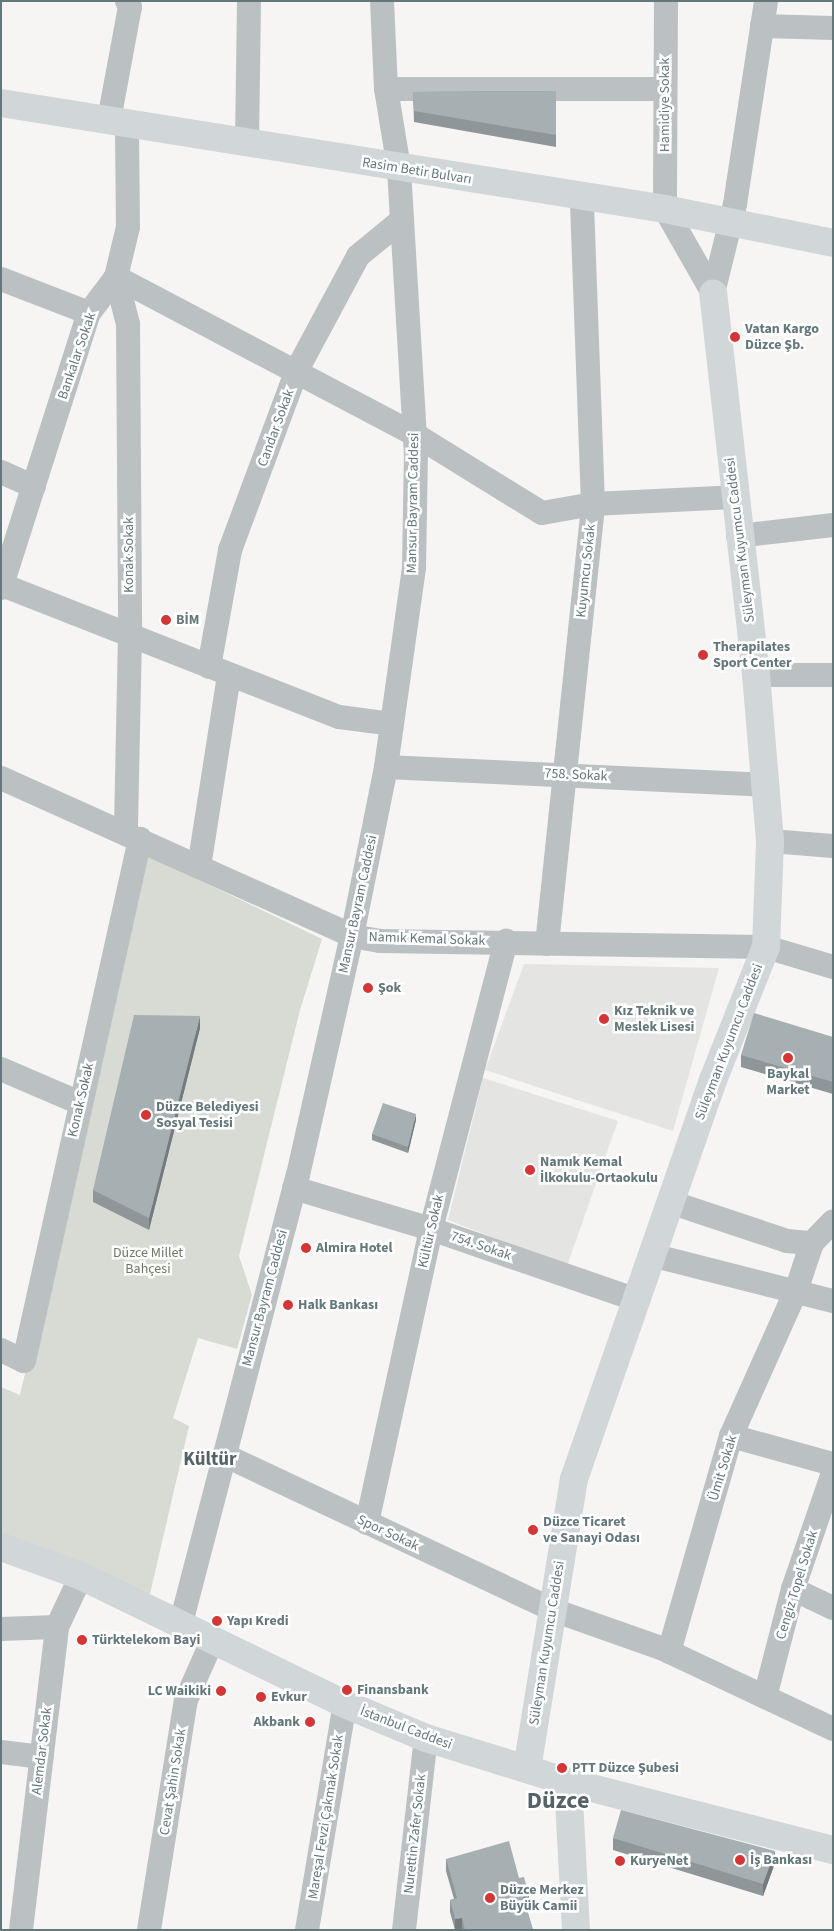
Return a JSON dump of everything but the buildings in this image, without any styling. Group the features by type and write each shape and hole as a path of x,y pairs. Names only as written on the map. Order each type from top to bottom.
{"main road":[{"name":"Rasim Betir Bulvarı","path":"1,103 582,198 665,209 833,243"},
{"name":"Süleyman Kuyumcu Caddesi","path":"527,1769 574,1479 713,1080 766,947 770,841 756,675 738,536 713,293"},
{"name":"İstanbul Caddesi","path":"1,1547 81,1576 213,1638 345,1704 426,1738 568,1782 833,1850"},
{"path":"568,1782 576,1930"}],"street":[{"name":"Bankalar Sokak","path":"2,586 89,313 116,277 128,226 118,122 130,7 127,1"},
{"path":"247,144 248,1"},
{"name":"Mansur Bayram Caddesi","path":"181,1623 294,1188 352,936 386,767 414,567 414,434 402,220 399,168 386,89 382,1"},
{"name":"Hamidiye Sokak","path":"665,209 664,89 666,1"},
{"path":"713,293 731,221 766,1"},
{"path":"762,26 833,28"},
{"path":"386,89 664,89"},
{"name":"Kuyumcu Sokak","path":"547,944 563,774 593,504 582,198"},
{"path":"665,209 713,293"},
{"name":"Candar Sokak","path":"199,867 230,550 297,370 358,256 402,220"},
{"path":"116,277 297,370 414,434 542,513 593,504 734,497"},
{"name":"Konak Sokak","path":"1,1350 24,1361 80,1103 133,837 128,324 116,277"},
{"path":"1,279 89,313"},
{"path":"1,472 34,487"},
{"path":"738,536 833,525"},
{"path":"2,586 339,717 392,724"},
{"path":"756,675 833,675"},
{"name":"758. Sokak","path":"386,767 563,774 765,786"},
{"name":"Namık Kemal Sokak","path":"1,778 352,936 380,941 506,941 547,944 766,947 833,967"},
{"path":"770,841 833,846"},
{"name":"Kültür Sokak","path":"367,1523 431,1229 506,941"},
{"path":"1,1069 80,1103"},
{"name":"754. Sokak","path":"294,1188 431,1229 637,1300"},
{"path":"670,1202 787,1241 812,1242 833,1221"},
{"name":"Ümit Sokak","path":"669,1652 731,1436 796,1292 812,1242"},
{"path":"651,1255 833,1301"},
{"path":"731,1436 833,1464"},
{"name":"Spor Sokak","path":"224,1455 553,1610 669,1652 833,1729"},
{"name":"Cengiz Topel Sokak","path":"765,1697 793,1589 833,1473"},
{"name":"Alemdar Sokak","path":"21,1930 57,1627 81,1576"},
{"path":"793,1589 833,1608"},
{"path":"1,1628 57,1627"},
{"name":"Cevat Şahin Sokak","path":"149,1930 186,1700 213,1638"},
{"name":"Mareşal Fevzi Çakmak Sokak","path":"307,1930 345,1704"},
{"name":"Nurettin Zafer Sokak","path":"404,1930 426,1738"},
{"path":"1,1752 42,1757"}],"shaded area":[{"name":"Kız Teknik ve Meslek Lisesi","path":"524,964 719,968 673,1131 485,1070"},
{"name":"Namık Kemal İlkokulu-Ortaokulu","path":"483,1078 618,1121 567,1266 448,1220"}],"green space":[{"name":"Düzce Millet Bahçesi","path":"147,855 322,939 300,1010 239,1256 252,1295 237,1349 198,1338 173,1418 189,1426 150,1594 1,1533 1,1387 20,1395"}],"place":[{"name":"Vatan Kargo Düzce Şb.","path":"735,337"},
{"name":"BİM","path":"166,620"},
{"name":"Therapilates Sport Center","path":"703,655"},
{"name":"Şok","path":"368,988"},
{"name":"Kız Teknik ve Meslek Lisesi","path":"604,1019"},
{"name":"Baykal Market","path":"788,1058"},
{"name":"Düzce Belediyesi Sosyal Tesisi","path":"146,1115"},
{"name":"Namık Kemal İlkokulu-Ortaokulu","path":"530,1170"},
{"name":"Almira Hotel","path":"306,1248"},
{"name":"Halk Bankası","path":"288,1305"},
{"name":"Düzce Ticaret ve Sanayi Odası","path":"533,1530"},
{"name":"Yapı Kredi","path":"217,1621"},
{"name":"Türktelekom Bayi","path":"82,1640"},
{"name":"Finansbank","path":"347,1690"},
{"name":"LC Waikiki","path":"221,1691"},
{"name":"Evkur","path":"261,1697"},
{"name":"Akbank","path":"310,1722"},
{"name":"PTT Düzce Şubesi","path":"562,1768"},
{"name":"İş Bankası","path":"740,1860"},
{"name":"KuryeNet","path":"620,1861"},
{"name":"Düzce Merkez Büyük Camii","path":"490,1898"}],"district":[{"name":"Kültür","path":"210,1460"},
{"name":"Düzce","path":"558,1801"}]}
